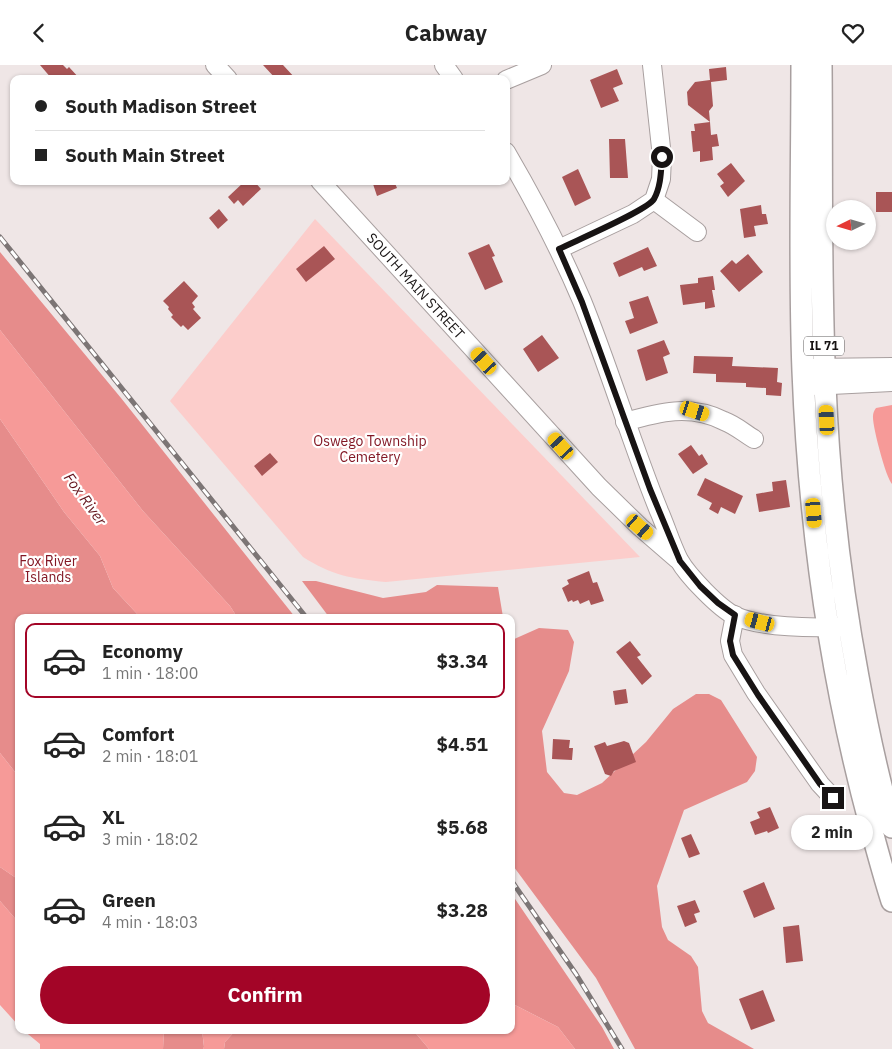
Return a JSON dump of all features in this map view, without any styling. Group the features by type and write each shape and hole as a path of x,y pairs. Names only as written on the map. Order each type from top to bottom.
{"main road":[{"name":"IL 71","path":"802,65 801,281 803,377 816,533 835,675 860,786 892,901"},
{"name":"IL 71","path":"821,65 824,377 829,454 838,547 849,627 865,713 884,801 892,827"}],"street":[{"path":"216,65 225,75"},
{"path":"510,78 542,65"},
{"path":"559,249 633,214 654,200 661,179 662,157 652,65"},
{"path":"510,159 559,249 582,302 650,489 680,561 700,586 718,603 735,615 760,622 788,626 849,627"},
{"name":"SOUTH MAIN STREET","path":"324,185 599,487 640,527 680,561"},
{"path":"654,200 697,232"},
{"path":"824,377 892,367"},
{"path":"803,377 892,383"},
{"path":"625,422 663,411 695,411 724,420 754,439"},
{"path":"735,615 730,641 733,655 758,695 820,784 833,798"}],"green space":[{"name":"Oswego Township Cemetery","path":"315,219 640,557 386,582 342,575 323,568 303,557 170,401"},
{"path":"0,252 121,398 293,614 235,614 230,606 143,511 0,330"},
{"name":"Fox River Islands","path":"0,419 64,512 100,556 113,588 137,614 15,614 15,772 0,753"},
{"path":"302,581 316,581 383,598 426,592 437,585 498,587 502,614 327,614"},
{"path":"539,628 568,630 574,642 569,671 542,731 547,772 564,793 577,795 602,783 646,742 673,709 696,694 709,694 721,700 757,757 755,771 747,782 684,810 657,886 662,927 668,940 691,956 698,967 702,1011 708,1023 754,1049 635,1049 596,978 515,868 515,639"},
{"path":"0,867 15,877 15,918 0,901"},
{"path":"515,899 602,1027 614,1049 575,1049 558,1027 515,1005"},
{"path":"164,1034 202,1034 203,1049 163,1049"},
{"path":"232,1034 416,1034 429,1049 224,1049 225,1042"}],"water":[{"name":"Fox River","path":"0,330 143,511 230,606 235,614 137,614 113,588 100,556 64,512 0,419"},
{"path":"892,405 892,484 886,472 880,451 873,416 876,408"},
{"path":"0,753 15,772 15,877 0,867"},
{"path":"0,901 15,918 15,1022 0,1005"},
{"path":"515,1005 558,1027 575,1049 429,1049 416,1034 515,1034"},
{"path":"28,1034 164,1034 163,1049 40,1049 40,1044"},
{"path":"202,1034 232,1034 225,1042 224,1049 203,1049"}],"building":[{"path":"40,65 63,65 67,69 69,67 76,75 49,75"},
{"path":"263,65 283,65 292,75 272,75"},
{"path":"726,67 727,80 711,82 713,106 709,111 710,122 688,105 687,92 695,82 710,80 709,69"},
{"path":"617,69 623,84 613,88 619,101 601,108 590,80"},
{"path":"710,122 711,135 717,134 719,146 712,147 713,160 700,162 700,151 693,152 691,131 695,131 694,124"},
{"path":"609,139 625,139 628,178 610,178"},
{"path":"731,163 745,181 728,197 720,186 724,183 717,174"},
{"path":"578,169 591,198 575,206 562,177"},
{"path":"241,185 258,185 261,189 243,206 238,200 234,204 228,197"},
{"path":"373,185 396,185 397,188 377,196"},
{"path":"876,192 892,192 892,212 876,212"},
{"path":"761,205 762,214 766,214 768,224 754,226 756,236 744,238 740,209"},
{"path":"219,209 228,220 218,229 209,218"},
{"path":"489,244 495,256 492,257 503,282 485,290 468,253"},
{"path":"324,246 335,259 306,282 296,269"},
{"path":"648,247 657,266 644,271 642,267 619,277 613,263"},
{"path":"748,254 763,272 739,292 720,271 732,260 736,264"},
{"path":"713,276 715,290 712,290 715,307 705,309 705,302 683,305 680,285 698,283 698,278"},
{"path":"184,281 198,296 192,303 195,307 193,309 201,318 188,330 183,325 181,327 171,317 173,315 168,309 169,307 163,301"},
{"path":"648,296 658,323 630,334 625,321 634,318 629,302"},
{"path":"542,335 559,358 538,372 523,349"},
{"path":"664,340 670,354 663,357 668,373 646,381 637,350"},
{"path":"694,356 733,357 732,366 778,368 777,382 782,383 781,396 766,395 766,388 746,387 746,383 716,382 716,374 693,373"},
{"path":"691,445 699,456 702,454 708,464 693,474 678,454"},
{"path":"270,453 278,462 262,476 254,466"},
{"path":"705,478 743,496 735,514 721,507 718,514 709,509 712,503 697,495"},
{"path":"786,480 790,507 759,512 756,494 773,491 772,482"},
{"path":"589,571 593,583 597,582 604,601 591,605 589,600 580,604 578,600 568,602 562,588 569,584 567,580"},
{"path":"630,641 641,655 637,657 652,676 642,685 616,652"},
{"path":"626,689 628,703 615,705 613,691"},
{"path":"553,739 570,740 569,748 573,748 572,760 552,759"},
{"path":"624,741 629,743 636,762 614,771 611,776 605,774 594,746 605,742 607,746"},
{"path":"770,807 779,828 768,833 767,831 755,835 750,822 760,818 757,812"},
{"path":"691,834 700,854 689,858 681,838"},
{"path":"764,882 775,909 754,918 743,891"},
{"path":"695,900 700,912 694,914 697,922 685,927 677,906"},
{"path":"799,925 803,961 786,963 783,927"},
{"path":"763,990 775,1021 751,1030 739,999"}],"railway":[{"path":"0,237 304,614"},
{"path":"515,886 576,974 622,1049"}],"route":[{"path":"662,157 661,179 654,200 633,214 559,249 582,302 650,489 680,561 700,586 718,603 735,615 730,641 733,655 758,695 820,784 833,798"}]}
